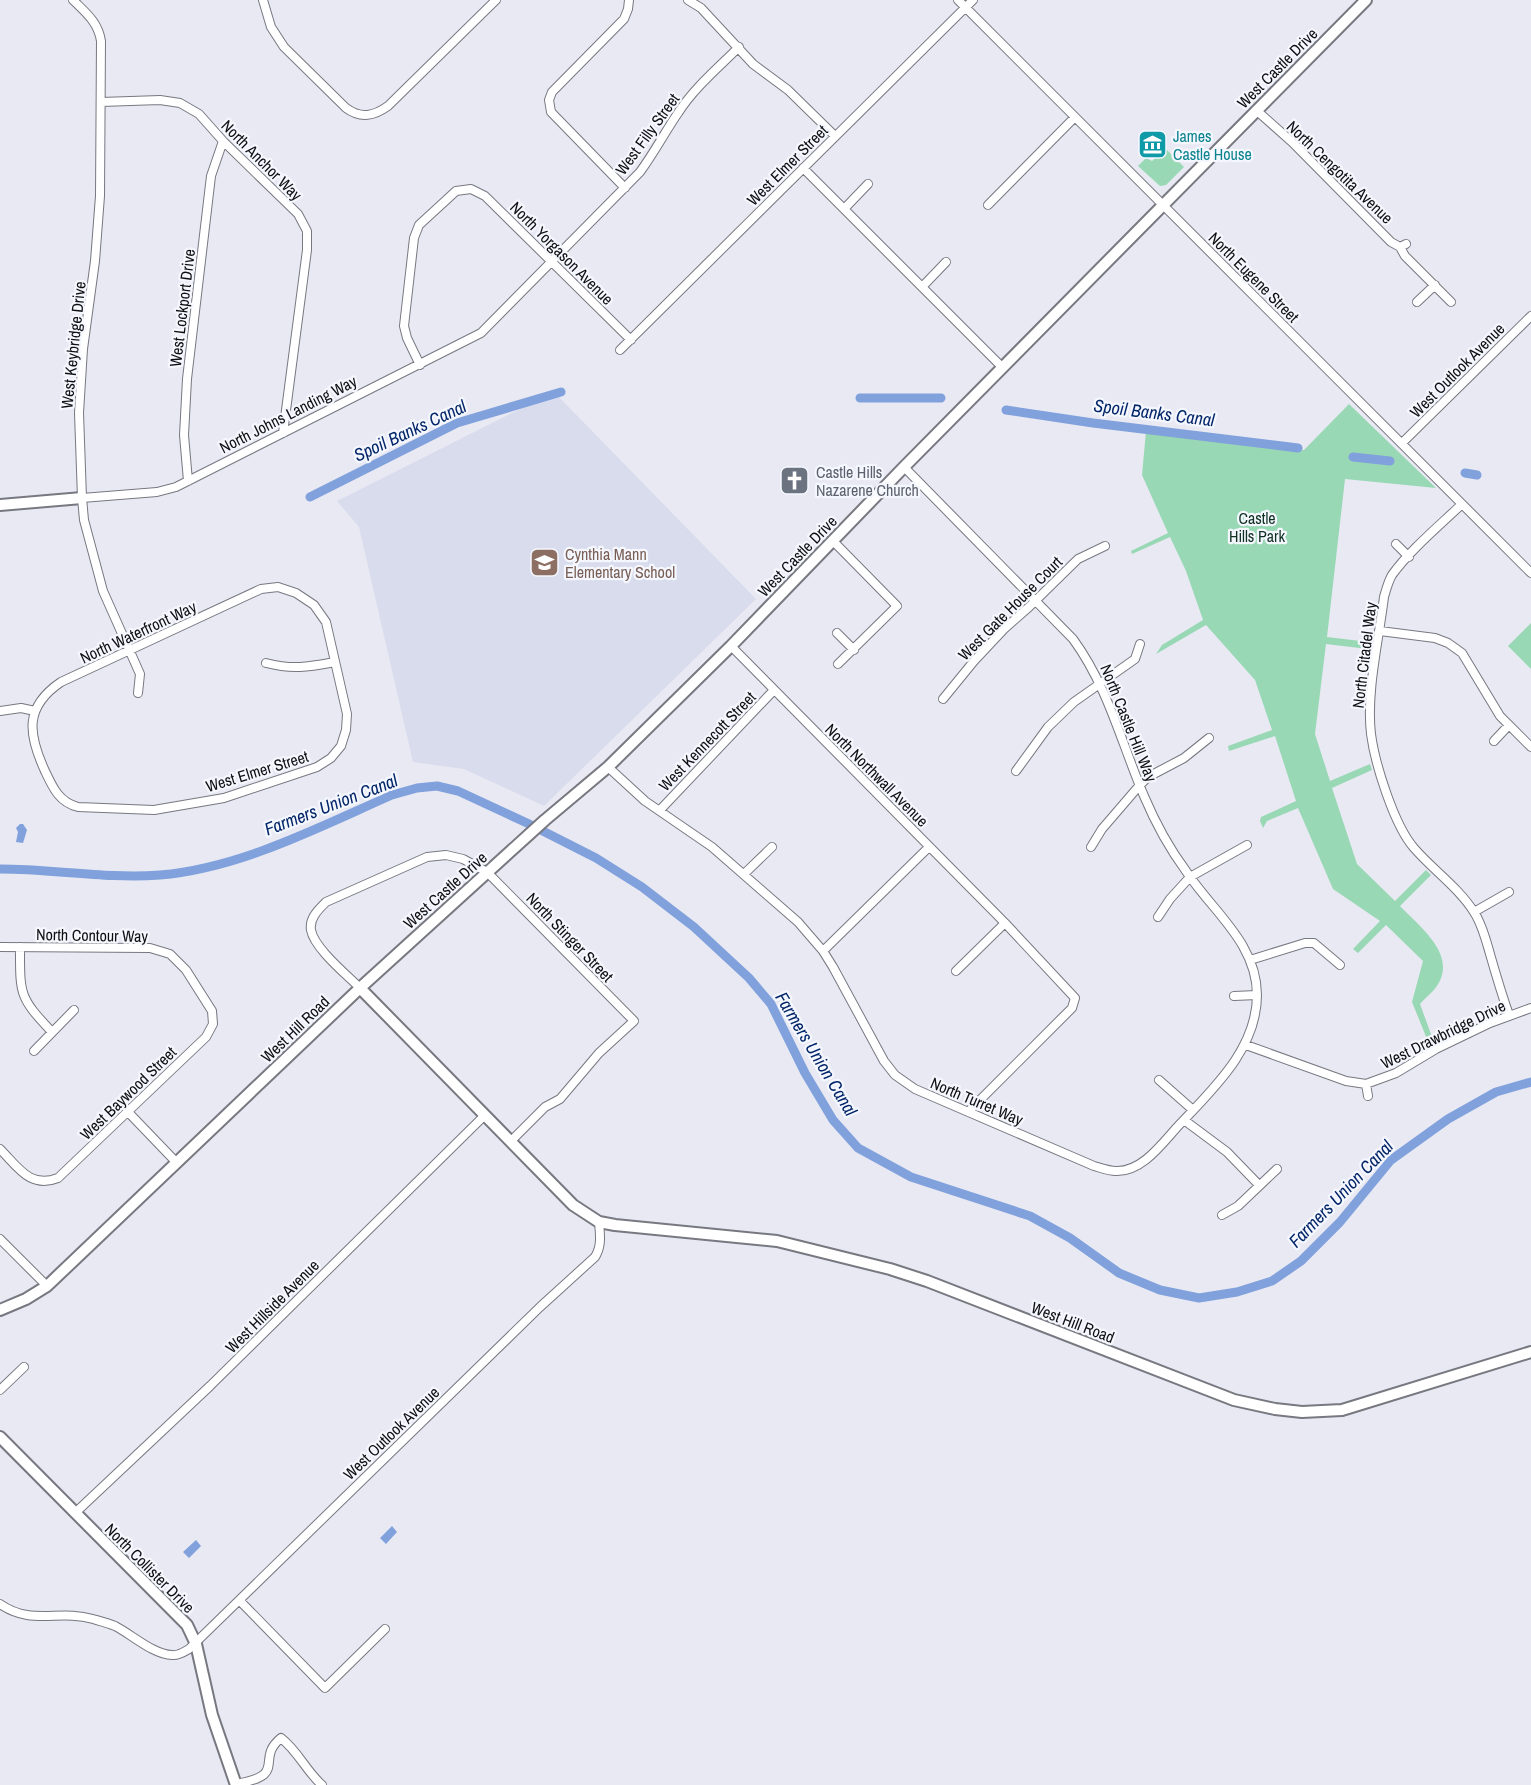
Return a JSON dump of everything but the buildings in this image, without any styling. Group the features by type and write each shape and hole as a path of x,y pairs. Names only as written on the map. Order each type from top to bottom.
{"street":[{"name":"West Keybridge Drive","path":"73,0 94,21 99,32 100,196 95,261 83,350 79,413 84,520 101,584 140,674 138,693"},
{"path":"263,0 272,27 284,47 346,108 353,113 365,116 377,114 388,106 496,0"},
{"path":"625,188 551,112 549,100 552,92 624,19 629,0"},
{"path":"688,0 701,8 753,64 788,90 835,136"},
{"name":"North Eugene Street","path":"958,0 1531,573"},
{"name":"West Elmer Street","path":"620,350 973,0"},
{"name":"West Castle Drive","path":"360,988 545,820 608,767 731,646 1002,367 1366,0"},
{"name":"West Filly Street","path":"552,263 625,188 654,153 678,112 739,47"},
{"name":"North Anchor Way","path":"100,102 160,100 180,103 199,114 223,141 298,214 307,231 307,250 283,434"},
{"name":"North Cengotita Avenue","path":"1256,110 1292,142 1391,242 1403,245 1405,256 1451,303"},
{"path":"988,205 1075,117"},
{"name":"West Lockport Drive","path":"188,481 184,435 187,379 211,176 223,141"},
{"path":"803,168 1002,367"},
{"path":"844,209 868,184"},
{"name":"North Yorgason Avenue","path":"420,365 404,326 414,238 419,225 436,207 456,191 471,189 485,196 631,340"},
{"path":"922,287 946,262"},
{"name":"North Johns Landing Way","path":"0,505 158,492 176,487 481,333 552,263"},
{"path":"1417,302 1434,285"},
{"name":"West Outlook Avenue","path":"1402,443 1531,316"},
{"name":"North Castle Hill Way","path":"904,467 1073,639 1088,659 1101,684 1139,786 1158,828 1190,877 1235,932 1250,960 1257,995 1254,1020 1246,1045"},
{"name":"North Citadel Way","path":"1462,504 1393,574 1388,583 1371,696 1371,734 1377,762 1405,836 1474,912 1482,930 1509,1016"},
{"path":"833,540 897,606 838,664"},
{"path":"1396,544 1409,557"},
{"name":"West Gate House Court","path":"943,699 989,645 1078,559 1105,546"},
{"name":"North Waterfront Way","path":"35,711 50,690 61,682 261,589 278,587 296,593 314,605 326,622 335,662"},
{"path":"1380,631 1435,638 1448,643 1462,653 1500,716 1531,747"},
{"path":"837,633 854,650"},
{"path":"1016,771 1048,727 1074,702 1135,659 1140,644"},
{"name":"North Northwall Avenue","path":"731,646 1005,923 1075,998 1072,1008 968,1112"},
{"path":"266,663 286,669 299,669 335,662"},
{"name":"West Elmer Street","path":"35,711 32,735 36,751 55,792 66,804 78,807 154,810 224,798 317,767 331,758 341,746 346,730 346,714 335,662"},
{"name":"West Kennecott Street","path":"660,810 774,690"},
{"path":"0,711 21,708 35,711"},
{"path":"1494,741 1509,725"},
{"path":"1091,847 1102,829 1148,777 1184,758 1209,738"},
{"name":"North Turret Way","path":"608,767 633,791 712,847 798,922 823,951 884,1061 895,1075 915,1089 1094,1166 1118,1171 1136,1167 1153,1153 1230,1069 1246,1045"},
{"path":"1158,917 1190,877 1247,845"},
{"path":"744,874 772,847"},
{"path":"823,951 929,847"},
{"name":"North Stinger Street","path":"360,988 318,945 311,929 314,914 326,902 427,857 446,855 463,859 487,872 634,1021 599,1053 560,1099 545,1107 511,1141"},
{"path":"1474,912 1509,892"},
{"path":"956,971 1005,923"},
{"path":"1250,960 1314,942 1340,964"},
{"name":"North Contour Way","path":"0,947 150,948 170,954 186,970 212,1011 213,1024"},
{"path":"20,947 22,994 33,1012 52,1032"},
{"name":"West Hill Road","path":"0,1310 26,1299 47,1286 360,988 573,1204 599,1222 681,1233 777,1241 890,1269 927,1281 1234,1400 1275,1409 1302,1412 1342,1410 1531,1352"},
{"path":"1234,996 1257,995"},
{"name":"West Drawbridge Drive","path":"1246,1045 1346,1081 1366,1084 1396,1073 1436,1049 1531,1008"},
{"path":"34,1051 74,1010"},
{"name":"West Baywood Street","path":"0,1149 28,1177 48,1182 58,1178 206,1037 213,1024"},
{"path":"1159,1080 1193,1110"},
{"name":"West Drawbridge Drive","path":"1366,1084 1368,1096"},
{"path":"128,1112 177,1163"},
{"name":"West Hillside Avenue","path":"75,1512 210,1386 485,1115"},
{"path":"1184,1120 1227,1152 1259,1185"},
{"path":"1222,1215 1238,1206 1276,1169"},
{"name":"West Outlook Avenue","path":"196,1644 540,1307 595,1257 601,1240 599,1222"},
{"path":"0,1239 47,1286"},
{"path":"0,1390 24,1366"},
{"name":"North Collister Drive","path":"0,1437 187,1625 196,1644 212,1715 236,1784"},
{"path":"240,1601 325,1688 385,1629"},
{"path":"0,1604 21,1615 40,1617 76,1615 93,1619 114,1626 164,1654 175,1656 196,1644"},
{"path":"236,1784 255,1781 263,1777 269,1767 273,1745 281,1738 295,1752 309,1773 322,1785"}],"shaded area":[{"name":"Cynthia Mann Elementary School","path":"554,392 756,599 544,806 464,769 413,762 359,527 337,501"}],"green space":[{"path":"1166,149 1184,167 1166,185 1160,186 1138,166 1146,158 1152,161"},
{"name":"Castle Hills Park","path":"1349,404 1436,488 1345,479 1327,637 1369,642 1368,649 1326,644 1315,734 1330,781 1370,764 1372,770 1332,788 1357,864 1395,901 1426,870 1431,875 1400,906 1427,934 1441,955 1443,967 1441,979 1420,1004 1432,1037 1427,1039 1412,1002 1423,961 1386,925 1358,953 1353,949 1380,921 1333,889 1298,808 1267,821 1263,828 1261,817 1296,801 1275,736 1229,751 1228,746 1272,730 1255,680 1206,625 1156,654 1162,645 1203,620 1186,571 1170,537 1132,554 1131,551 1168,533 1142,475 1146,431 1304,450"},
{"path":"1531,623 1531,669 1508,646"}],"water":[{"path":"23,824 27,830 23,843 16,842 18,832 16,828"},
{"path":"392,1526 397,1532 386,1544 380,1538"},
{"path":"196,1540 201,1546 189,1558 183,1552"}],"waterway":[{"name":"Spoil Banks Canal","path":"310,497 457,423 561,392"},
{"path":"860,398 941,398"},
{"name":"Spoil Banks Canal","path":"1006,410 1298,448"},
{"path":"1353,457 1390,461"},
{"name":"Spoil Banks Canal","path":"1465,473 1477,475"},
{"name":"Farmers Union Canal","path":"0,869 120,876 160,875 190,871 250,855 308,833 392,795 417,788 437,786 458,791 596,858 642,887 694,927 749,978 771,1004 805,1073 833,1120 858,1148 911,1177 1030,1216 1070,1238 1119,1273 1160,1290 1199,1298 1237,1292 1272,1281 1301,1261 1340,1222 1391,1160 1448,1119 1496,1092 1531,1082"}],"place":[{"name":"James Castle House","path":"1152,145"},
{"name":"Castle Hills Nazarene Church","path":"795,481"},
{"name":"Cynthia Mann Elementary School","path":"544,563"}]}
